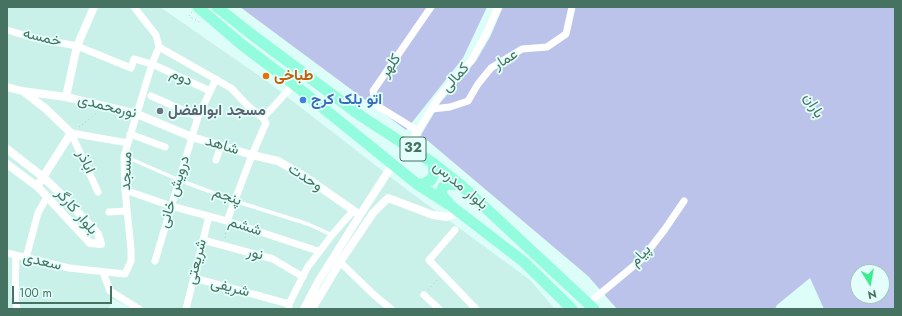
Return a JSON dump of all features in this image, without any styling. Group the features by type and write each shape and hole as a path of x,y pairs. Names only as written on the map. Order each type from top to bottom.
{"highway":[{"name":"بلوار مدرس","path":"198,7 241,44 294,84 417,184 460,212 524,262 572,309"},
{"name":"بلوار مدرس","path":"217,7 361,116 433,163 461,184 592,306"},
{"path":"417,184 423,184 431,180 434,174 433,163"},
{"path":"450,205 441,193 443,187 447,184 461,184"}],"street":[{"path":"66,97 77,46 94,7"},
{"path":"134,7 156,35 158,47 231,88 247,105 263,118 266,124 252,155 227,221"},
{"name":"کلهر","path":"418,131 376,104 372,91 432,7"},
{"name":"کمالی","path":"408,147 439,97 471,61 486,34 498,7"},
{"name":"عمار","path":"432,109 450,107 468,101 478,84 491,68 522,50 547,47 566,34 572,7"},
{"name":"خمسه","path":"7,30 34,38 77,46 131,68 134,59 152,64"},
{"name":"مسجد","path":"125,274 131,261 124,190 124,156 158,47"},
{"name":"دوم","path":"152,64 210,92"},
{"name":"درویش خانی","path":"155,261 198,118 216,79"},
{"path":"263,118 294,84"},
{"path":"7,87 22,91 46,109 71,133 128,144"},
{"name":"نورمحمدی","path":"22,91 66,97 137,114 192,137"},
{"path":"151,96 198,118"},
{"path":"38,187 71,133"},
{"name":"اباذر","path":"71,133 98,192"},
{"path":"130,134 165,147"},
{"name":"شاهد","path":"192,137 252,155"},
{"path":"216,160 221,145"},
{"name":"بلوار کارگر","path":"7,149 43,177 63,196 98,234 101,244 90,243 38,187 7,166"},
{"name":"وحدت","path":"252,155 278,161 304,176 356,213"},
{"path":"304,309 356,213 393,164"},
{"name":"ششم","path":"124,190 171,206 227,221 318,251"},
{"path":"26,258 38,213 47,197"},
{"path":"314,308 340,262 373,212 388,198 432,215 446,217 460,212"},
{"name":"پیام","path":"592,306 642,259 684,201"},
{"path":"109,212 127,211"},
{"path":"289,307 302,277 318,251 332,235 356,213"},
{"name":"شریعتی","path":"186,309 209,216"},
{"path":"456,230 428,260 476,309"},
{"name":"نور","path":"203,240 273,259 302,277"},
{"name":"سعدی","path":"7,253 69,268 125,274"},
{"path":"16,255 15,296 17,309"},
{"path":"340,262 391,309"},
{"path":"103,272 110,291 140,309"},
{"name":"شریفی","path":"194,278 289,307"},
{"path":"424,295 439,309"}],"lane":[{"name":"پنجم","path":"124,156 179,180 235,201 308,224 332,235"}],"path":[{"name":"باران","path":"747,7 757,26 784,60 806,93 842,153 859,160 895,188"},
{"path":"189,16 199,22"},
{"path":"71,133 105,106"},
{"path":"224,246 227,221"},
{"path":"424,295 443,274"}],"shaded area":[{"path":"7,7 160,7 268,82 406,189 530,280 555,309 132,309 113,299 108,309 7,309"},
{"path":"240,7 487,7 463,58 406,130"},
{"path":"503,7 895,7 895,309 824,309 810,278 777,305 775,309 617,309 588,276 421,135 440,103 476,61 490,37"}],"place":[{"name":"طباخی","path":"266,76"},
{"name":"اتو بلک کرج","path":"303,100"},
{"name":"مسجد ابوالفضل","path":"160,111"}]}
